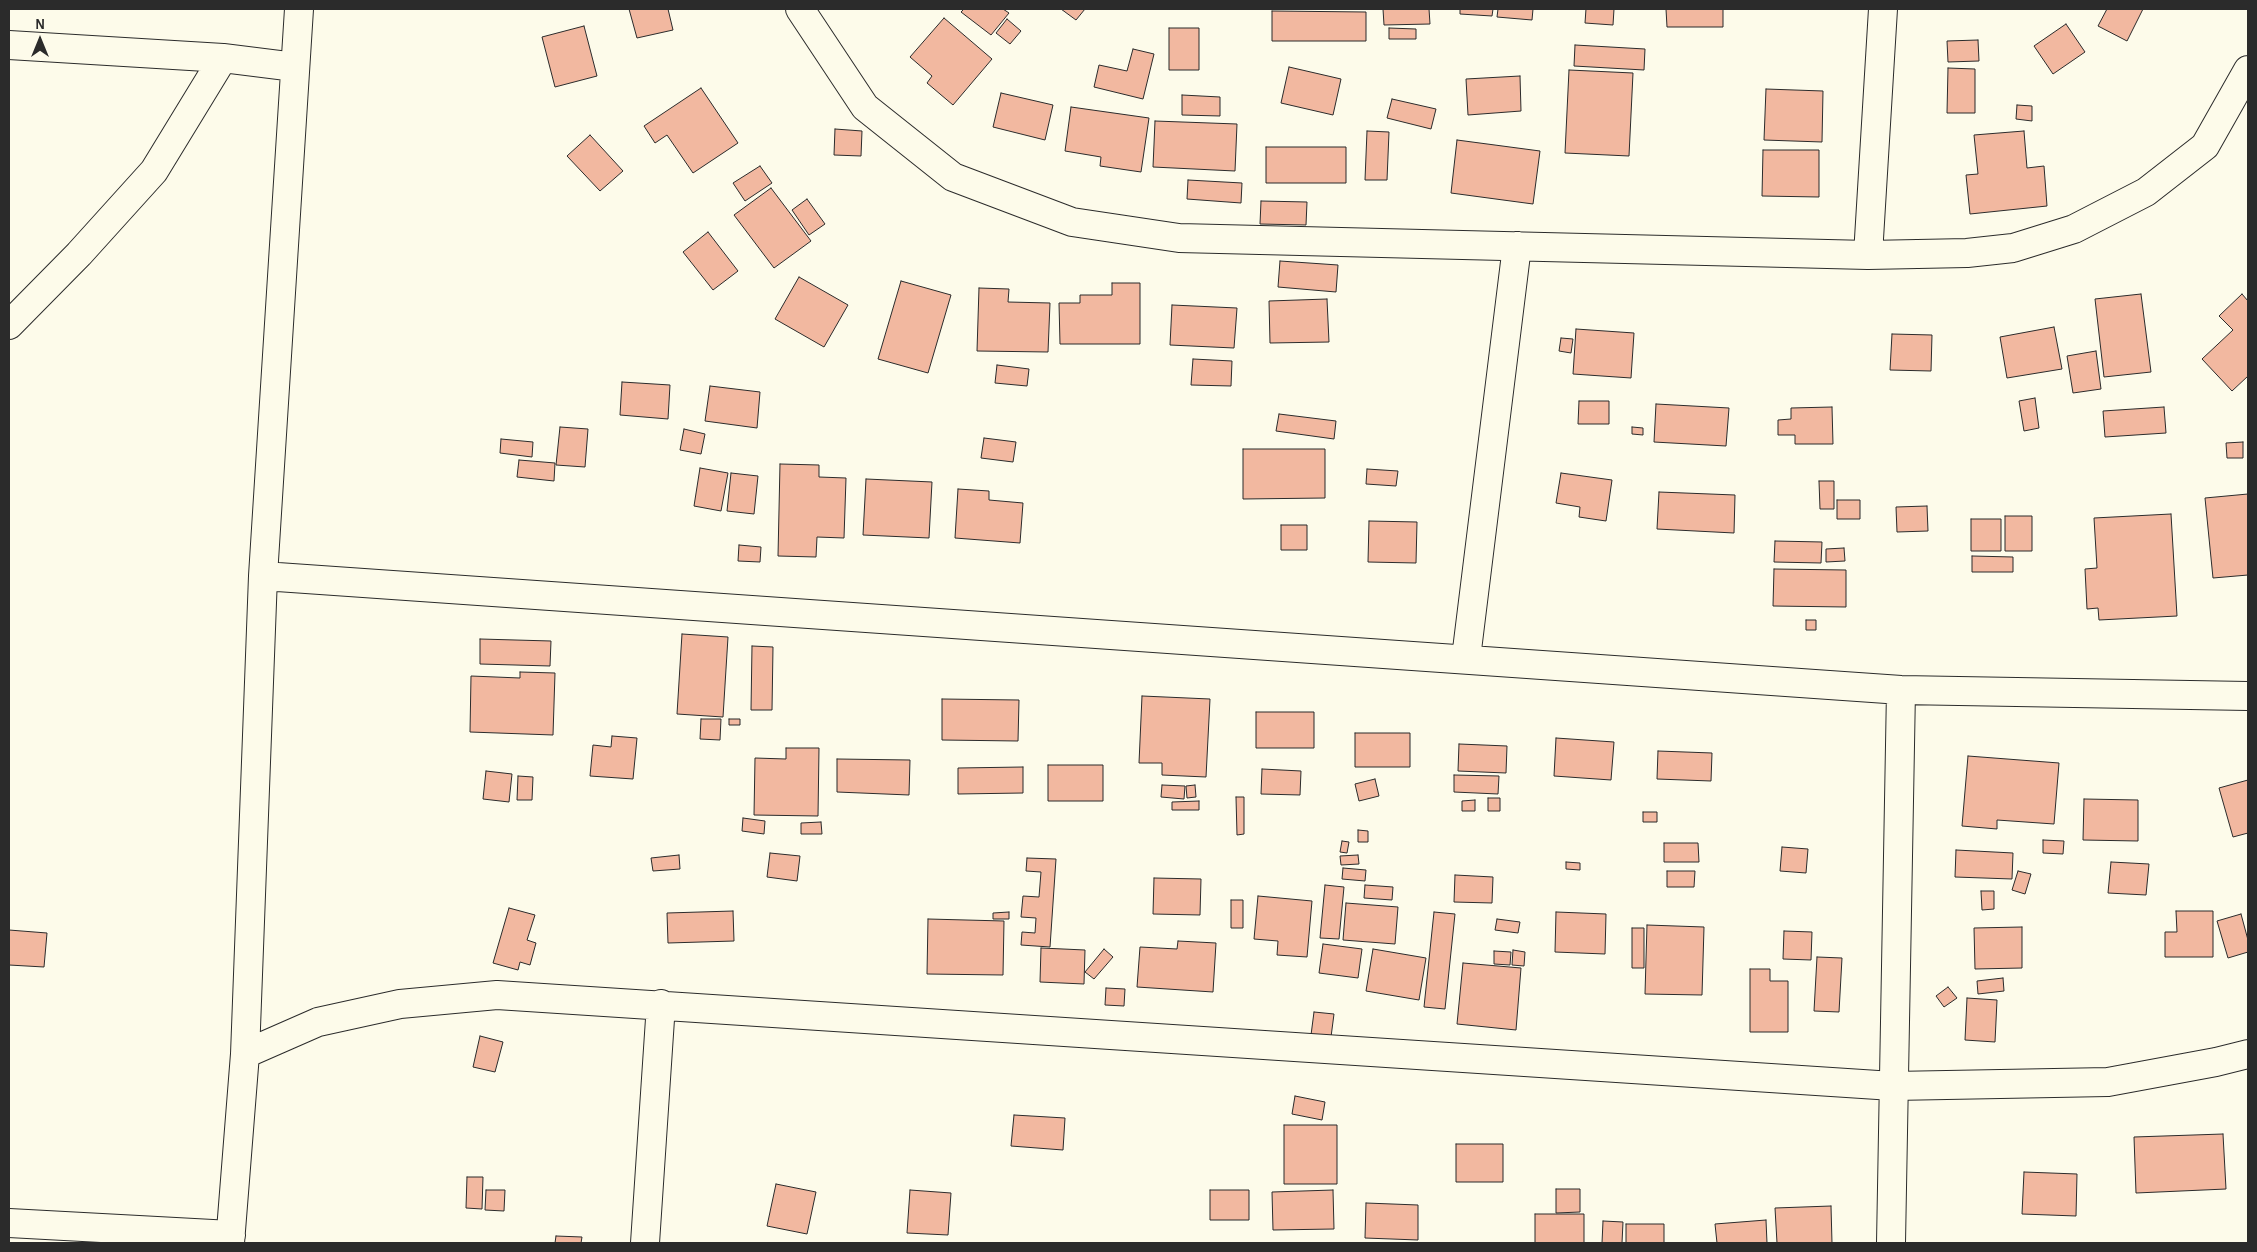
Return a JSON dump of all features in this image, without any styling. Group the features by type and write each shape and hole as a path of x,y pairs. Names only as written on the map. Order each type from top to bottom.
{"street":[{"path":"9,1223 230,1239 244,1054 263,576 299,9"},
{"path":"800,9 865,107 953,177 1072,222 1179,238 1868,255 1967,253 2013,248 2074,229 2146,192 2205,146 2248,70"},
{"path":"1868,255 1883,9"},
{"path":"9,46 223,58 295,67"},
{"path":"9,326 79,254 154,170 223,58"},
{"path":"1466,658 1517,246"},
{"path":"263,576 1466,658 1901,690 2248,696"},
{"path":"1890,1243 1901,690"},
{"path":"244,1054 318,1022 400,1004 497,995 661,1004 1893,1086 2108,1082 2216,1062 2248,1054"},
{"path":"645,1243 661,1004"}],"building":[{"path":"629,9 668,9 673,30 637,38"},
{"path":"964,9 1003,9 1009,13 991,35 961,12"},
{"path":"1061,9 1085,9 1076,20"},
{"path":"1383,9 1429,9 1430,24 1384,25"},
{"path":"1460,9 1493,9 1492,16 1460,14"},
{"path":"1498,9 1533,9 1532,20 1497,17"},
{"path":"1586,9 1614,9 1613,25 1585,23"},
{"path":"1666,9 1723,9 1723,27 1667,27"},
{"path":"2107,9 2143,9 2127,41 2098,26"},
{"path":"1272,11 1366,12 1366,41 1272,41"},
{"path":"944,18 992,59 953,105 927,83 932,76 910,57"},
{"path":"1007,19 1021,31 1010,44 996,33"},
{"path":"2066,24 2085,52 2053,74 2034,46"},
{"path":"584,26 597,76 555,87 542,37"},
{"path":"1169,28 1199,28 1199,70 1169,70"},
{"path":"1389,28 1416,29 1416,39 1389,39"},
{"path":"1978,40 1979,61 1948,62 1947,41"},
{"path":"1575,45 1645,49 1644,70 1574,66"},
{"path":"1133,49 1154,54 1143,99 1094,87 1099,65 1127,71"},
{"path":"1289,67 1341,79 1333,115 1281,103"},
{"path":"1948,68 1975,69 1975,113 1947,113"},
{"path":"1569,70 1633,73 1629,156 1565,153"},
{"path":"1520,76 1521,111 1468,115 1466,79"},
{"path":"701,88 738,143 693,173 667,135 655,143 644,126"},
{"path":"1766,89 1823,91 1822,142 1764,140"},
{"path":"1001,93 1053,105 1045,140 993,127"},
{"path":"1182,95 1220,97 1220,116 1182,115"},
{"path":"1392,99 1436,109 1431,129 1387,118"},
{"path":"2017,105 2032,106 2032,121 2016,119"},
{"path":"1071,107 1149,118 1141,172 1100,166 1101,157 1065,151"},
{"path":"1155,121 1237,124 1235,171 1153,167"},
{"path":"835,129 862,131 861,156 834,155"},
{"path":"1367,131 1389,132 1387,180 1365,180"},
{"path":"2024,131 2027,168 2044,166 2047,206 1970,214 1966,175 1978,174 1974,135"},
{"path":"590,135 623,171 600,191 567,156"},
{"path":"1457,140 1540,151 1533,204 1451,193"},
{"path":"1266,147 1346,147 1346,183 1266,183"},
{"path":"1763,150 1819,150 1819,197 1762,196"},
{"path":"760,166 772,183 745,201 733,183"},
{"path":"1188,180 1242,183 1241,203 1187,199"},
{"path":"771,188 811,241 774,268 734,215"},
{"path":"807,199 825,224 809,235 792,210"},
{"path":"1261,201 1307,202 1306,225 1260,224"},
{"path":"708,232 738,271 713,290 683,252"},
{"path":"1280,261 1338,265 1336,292 1278,287"},
{"path":"799,277 848,305 824,347 775,319"},
{"path":"901,281 951,295 928,373 878,359"},
{"path":"1112,283 1140,283 1140,344 1060,344 1059,303 1080,303 1080,295 1112,295"},
{"path":"979,288 1009,289 1008,302 1050,303 1048,352 977,351"},
{"path":"2141,294 2151,372 2104,377 2095,299"},
{"path":"2242,294 2248,301 2248,376 2232,391 2202,359 2233,330 2219,316"},
{"path":"1327,299 1329,342 1270,343 1269,301"},
{"path":"1172,305 1237,308 1234,348 1170,345"},
{"path":"2054,327 2062,369 2007,378 2000,337"},
{"path":"1576,329 1634,333 1631,378 1573,374"},
{"path":"1892,334 1932,335 1931,371 1890,370"},
{"path":"1561,338 1573,339 1571,353 1559,351"},
{"path":"2096,351 2101,389 2073,393 2067,356"},
{"path":"1193,359 1232,361 1231,386 1191,385"},
{"path":"997,365 1029,369 1027,386 995,383"},
{"path":"622,382 670,385 668,419 620,415"},
{"path":"710,386 760,392 757,428 705,421"},
{"path":"2035,398 2039,428 2024,431 2019,401"},
{"path":"1579,401 1609,401 1609,424 1578,424"},
{"path":"1656,404 1729,408 1726,446 1654,442"},
{"path":"1832,407 1833,444 1795,444 1795,435 1778,435 1778,420 1791,419 1791,408"},
{"path":"2164,407 2166,433 2105,437 2103,411"},
{"path":"1279,414 1336,421 1334,439 1276,431"},
{"path":"560,427 588,429 585,467 556,465"},
{"path":"1632,427 1643,428 1643,435 1632,434"},
{"path":"684,429 705,434 701,454 680,450"},
{"path":"984,438 1016,442 1013,462 981,458"},
{"path":"501,439 533,442 532,457 500,453"},
{"path":"2243,442 2243,458 2227,458 2226,443"},
{"path":"1243,449 1325,449 1325,498 1243,499"},
{"path":"519,460 555,463 554,481 517,477"},
{"path":"780,464 819,465 819,477 846,478 844,538 817,537 816,557 778,556"},
{"path":"700,468 728,473 721,511 694,506"},
{"path":"1367,469 1398,471 1396,486 1366,484"},
{"path":"731,473 758,476 754,514 727,511"},
{"path":"1561,473 1612,480 1606,521 1579,517 1580,507 1556,503"},
{"path":"866,479 932,482 929,538 863,535"},
{"path":"1819,481 1834,481 1834,509 1820,509"},
{"path":"958,489 989,491 989,500 1023,503 1020,543 955,538"},
{"path":"1659,492 1735,495 1734,533 1657,529"},
{"path":"2248,494 2248,575 2213,578 2205,498"},
{"path":"1837,500 1860,500 1860,519 1837,519"},
{"path":"1927,506 1928,531 1897,532 1896,507"},
{"path":"2171,514 2177,616 2099,620 2098,608 2087,609 2085,569 2097,568 2094,518"},
{"path":"2005,516 2032,516 2032,551 2005,551"},
{"path":"1971,519 2001,519 2001,551 1971,551"},
{"path":"1369,521 1417,522 1416,563 1368,562"},
{"path":"1281,525 1307,525 1307,550 1281,550"},
{"path":"1775,541 1822,542 1821,563 1774,562"},
{"path":"739,545 761,547 760,562 738,561"},
{"path":"1844,548 1845,561 1826,562 1826,549"},
{"path":"1972,556 2013,557 2013,572 1972,572"},
{"path":"1774,569 1846,570 1846,607 1773,606"},
{"path":"1806,620 1816,620 1816,630 1806,630"},
{"path":"682,634 728,637 723,717 677,714"},
{"path":"480,639 551,641 550,666 480,664"},
{"path":"752,646 773,647 772,710 751,710"},
{"path":"520,672 555,673 553,735 470,732 471,676 520,678"},
{"path":"1142,696 1210,699 1206,777 1162,775 1162,763 1139,763"},
{"path":"942,699 1019,700 1018,741 942,740"},
{"path":"1256,712 1314,712 1314,748 1256,748"},
{"path":"701,719 721,719 720,740 700,739"},
{"path":"729,719 740,719 740,725 729,725"},
{"path":"1355,733 1410,733 1410,767 1355,767"},
{"path":"612,736 637,738 633,779 590,776 593,745 611,747"},
{"path":"1556,738 1614,742 1611,780 1554,776"},
{"path":"1459,744 1507,746 1506,773 1458,771"},
{"path":"786,748 819,748 818,816 754,815 755,758 786,759"},
{"path":"1658,751 1712,753 1711,781 1657,779"},
{"path":"1968,756 2059,763 2054,824 1997,820 1997,829 1962,826"},
{"path":"837,759 910,760 909,795 837,792"},
{"path":"1048,765 1103,765 1103,801 1048,801"},
{"path":"1023,767 1023,793 958,794 958,768"},
{"path":"1262,769 1301,771 1300,795 1261,794"},
{"path":"486,771 512,774 509,802 483,799"},
{"path":"1454,775 1499,776 1498,794 1454,792"},
{"path":"518,776 533,777 532,800 517,800"},
{"path":"1375,779 1379,796 1359,801 1355,784"},
{"path":"2248,780 2248,833 2233,837 2219,788"},
{"path":"1162,785 1185,786 1184,799 1161,797"},
{"path":"1195,785 1196,797 1187,798 1186,786"},
{"path":"1236,797 1244,797 1244,834 1237,835"},
{"path":"1488,798 1500,798 1500,811 1488,811"},
{"path":"2084,799 2138,800 2138,841 2083,840"},
{"path":"1475,800 1475,811 1462,811 1462,801"},
{"path":"1199,801 1199,810 1172,810 1172,802"},
{"path":"1643,812 1657,812 1657,822 1643,822"},
{"path":"743,818 765,821 764,834 742,831"},
{"path":"821,822 822,834 801,834 801,823"},
{"path":"1358,830 1368,831 1368,842 1358,842"},
{"path":"2043,840 2064,841 2063,854 2043,853"},
{"path":"1342,841 1349,842 1347,853 1340,852"},
{"path":"1664,843 1698,843 1699,862 1664,862"},
{"path":"1782,847 1808,849 1806,873 1780,871"},
{"path":"1956,850 2013,853 2012,879 1955,877"},
{"path":"770,853 800,856 797,881 767,877"},
{"path":"679,855 680,869 653,871 651,858"},
{"path":"1358,855 1359,864 1341,865 1340,856"},
{"path":"1027,858 1056,859 1050,947 1021,945 1022,932 1035,933 1036,918 1021,917 1023,896 1039,897 1041,872 1026,871"},
{"path":"1566,862 1580,863 1580,870 1566,869"},
{"path":"2111,862 2149,864 2146,895 2108,893"},
{"path":"1343,868 1366,870 1365,881 1342,879"},
{"path":"1667,871 1695,871 1694,887 1667,887"},
{"path":"2018,871 2031,874 2025,894 2012,890"},
{"path":"1455,875 1493,877 1492,903 1454,902"},
{"path":"1154,878 1201,879 1200,915 1153,914"},
{"path":"1325,885 1344,887 1339,939 1320,938"},
{"path":"1365,885 1393,887 1392,900 1364,898"},
{"path":"1981,891 1994,891 1994,909 1982,910"},
{"path":"1258,896 1312,901 1307,957 1277,955 1278,941 1254,939"},
{"path":"1231,900 1243,900 1243,928 1231,928"},
{"path":"1346,903 1398,907 1395,944 1343,940"},
{"path":"509,908 535,915 527,940 536,943 530,965 520,962 518,970 493,963"},
{"path":"733,911 734,941 668,943 667,913"},
{"path":"2176,911 2213,911 2213,957 2165,957 2165,932 2177,932"},
{"path":"1009,912 1009,919 993,919 993,913"},
{"path":"1434,912 1455,914 1445,1009 1424,1007"},
{"path":"1556,912 1606,914 1605,954 1555,952"},
{"path":"2241,914 2248,940 2248,952 2228,958 2217,921"},
{"path":"928,919 1004,921 1003,975 927,974"},
{"path":"1497,919 1520,922 1518,933 1495,930"},
{"path":"1647,925 1704,927 1702,995 1645,994"},
{"path":"2022,927 2022,968 1975,969 1974,928"},
{"path":"1632,928 1644,928 1644,968 1632,968"},
{"path":"9,930 47,933 44,967 9,965"},
{"path":"1784,931 1812,932 1811,960 1783,959"},
{"path":"1178,941 1216,943 1213,992 1137,987 1140,947 1177,949"},
{"path":"1323,944 1362,949 1358,978 1319,973"},
{"path":"1041,948 1085,950 1084,984 1040,982"},
{"path":"1104,949 1113,957 1094,979 1085,972"},
{"path":"1373,949 1426,958 1419,1000 1366,991"},
{"path":"1513,950 1525,952 1524,966 1512,965"},
{"path":"1494,951 1511,952 1510,965 1494,964"},
{"path":"1817,957 1842,958 1839,1012 1814,1011"},
{"path":"1463,963 1521,968 1516,1030 1457,1024"},
{"path":"1750,969 1770,969 1770,981 1788,981 1788,1032 1750,1032"},
{"path":"2003,978 2004,991 1978,994 1977,981"},
{"path":"1948,987 1957,998 1944,1007 1936,996"},
{"path":"1106,988 1125,989 1124,1006 1105,1005"},
{"path":"1967,998 1997,1000 1995,1042 1965,1040"},
{"path":"1314,1012 1334,1014 1331,1037 1311,1035"},
{"path":"480,1036 503,1042 495,1072 473,1067"},
{"path":"1295,1096 1325,1102 1322,1120 1292,1114"},
{"path":"1014,1115 1065,1118 1063,1150 1011,1146"},
{"path":"1284,1125 1337,1125 1337,1184 1284,1184"},
{"path":"2223,1134 2226,1189 2136,1193 2134,1137"},
{"path":"1456,1144 1503,1144 1503,1182 1456,1182"},
{"path":"2024,1172 2077,1174 2076,1216 2022,1214"},
{"path":"467,1177 483,1177 482,1209 466,1208"},
{"path":"776,1184 816,1192 807,1234 767,1226"},
{"path":"1556,1189 1580,1189 1580,1212 1556,1213"},
{"path":"486,1190 505,1190 504,1211 485,1210"},
{"path":"910,1190 951,1193 948,1235 907,1233"},
{"path":"1210,1190 1249,1190 1249,1220 1210,1220"},
{"path":"1333,1190 1334,1229 1273,1230 1272,1192"},
{"path":"1366,1203 1418,1205 1418,1240 1365,1238"},
{"path":"1831,1206 1832,1243 1777,1243 1775,1208"},
{"path":"1535,1214 1584,1214 1584,1243 1535,1243"},
{"path":"1766,1220 1767,1243 1717,1243 1715,1224"},
{"path":"1603,1221 1623,1222 1622,1243 1602,1243"},
{"path":"1626,1224 1664,1224 1664,1243 1626,1243"},
{"path":"556,1236 582,1237 581,1243 555,1243"}]}
